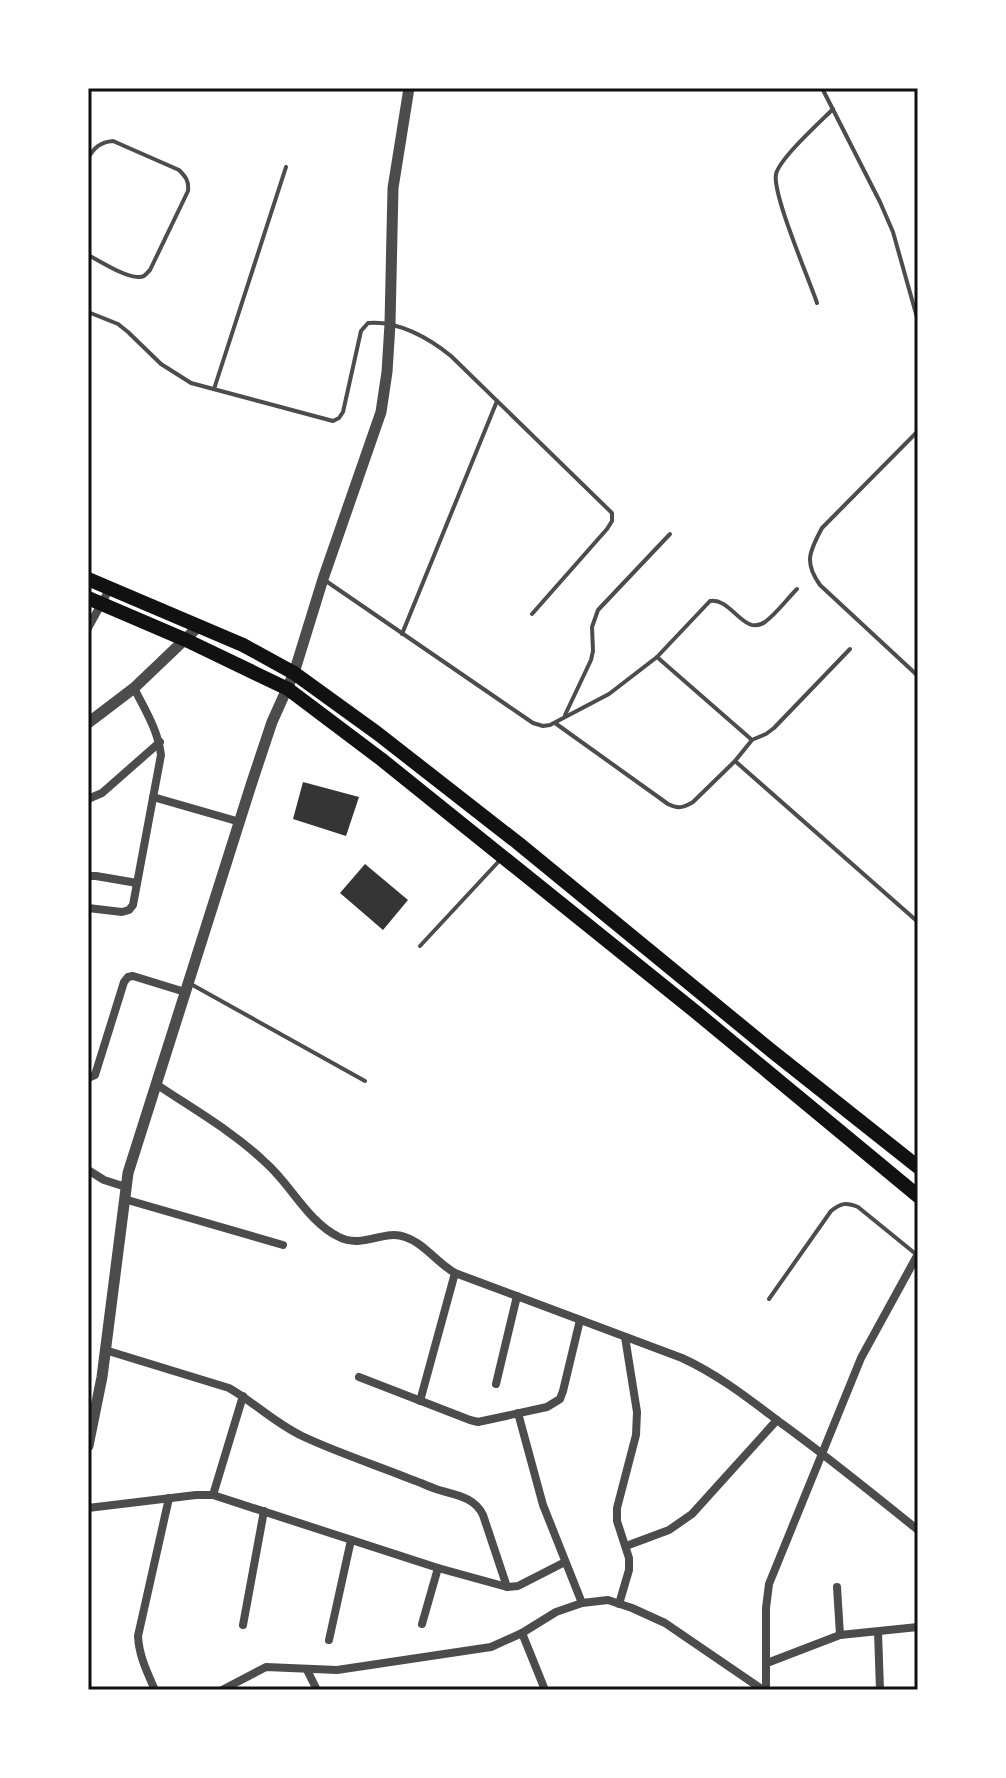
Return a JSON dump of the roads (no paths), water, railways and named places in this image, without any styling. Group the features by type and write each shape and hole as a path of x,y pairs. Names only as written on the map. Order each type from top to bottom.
{"main road":[{"path":"88,579 243,645 294,673 518,843 918,1167"},
{"path":"95,601 288,689 381,759 697,1013 918,1196"}],"street":[{"path":"88,1446 105,1350 128,1173 272,722 294,673 381,412 390,324 393,188 409,88"},
{"path":"88,628 95,601 110,588"},
{"path":"88,723 134,688 199,626"},
{"path":"88,908 122,912 133,905 161,755 154,726 134,688"},
{"path":"88,799 102,793 160,742"},
{"path":"153,797 240,822"},
{"path":"88,876 137,883"},
{"path":"88,1078 95,1075 128,977 187,988"},
{"path":"156,1084 257,1154 322,1225 338,1237 363,1242 396,1235 406,1237 455,1273 706,1369 822,1453 918,1530"},
{"path":"88,1170 125,1193 283,1245"},
{"path":"222,1690 266,1667 337,1670 491,1647 556,1612 582,1603 608,1600 665,1623 764,1690 769,1584 861,1358 918,1254"},
{"path":"420,1401 455,1273"},
{"path":"496,1384 517,1296"},
{"path":"359,1377 478,1422 547,1407 560,1399 580,1320"},
{"path":"619,1604 629,1570 629,1558 617,1521 617,1508 636,1435 637,1412 625,1337"},
{"path":"105,1350 229,1388 302,1436 475,1502 480,1507 507,1587"},
{"path":"213,1495 243,1396"},
{"path":"518,1413 543,1505 582,1603"},
{"path":"626,1546 669,1530 692,1514 777,1420"},
{"path":"88,1508 213,1495 438,1568 507,1587 518,1586 565,1562"},
{"path":"155,1690 143,1665 138,1636 169,1498"},
{"path":"243,1625 264,1511"},
{"path":"329,1640 351,1540"},
{"path":"422,1624 438,1568"},
{"path":"837,1587 840,1635"},
{"path":"767,1663 840,1635 918,1627"},
{"path":"878,1632 880,1690"},
{"path":"522,1633 545,1690"},
{"path":"307,1670 317,1690"}],"lane":[{"path":"822,88 893,232 918,321"},
{"path":"817,303 779,201 776,175 782,162 833,109"},
{"path":"88,158 96,147 113,141 179,170 189,183 188,191 145,276 128,275 88,255"},
{"path":"214,389 286,167"},
{"path":"88,312 118,324 161,364 191,383 333,421 343,412 361,331 368,323 390,324 434,342 612,513 607,529 532,614"},
{"path":"402,634 497,401"},
{"path":"918,431 822,528 809,560 811,572 820,585 918,676"},
{"path":"564,718 591,660 592,627 598,610 670,534"},
{"path":"323,579 533,723 543,726 555,723 609,694 657,657 710,601 721,601 748,624 756,626 768,619 797,589"},
{"path":"555,723 668,804 685,807 735,761 752,740 774,728 850,649"},
{"path":"657,657 752,740"},
{"path":"735,761 918,922"},
{"path":"420,946 503,857"},
{"path":"187,988 365,1081"},
{"path":"769,1299 831,1211 840,1204 858,1207 918,1254"}]}
